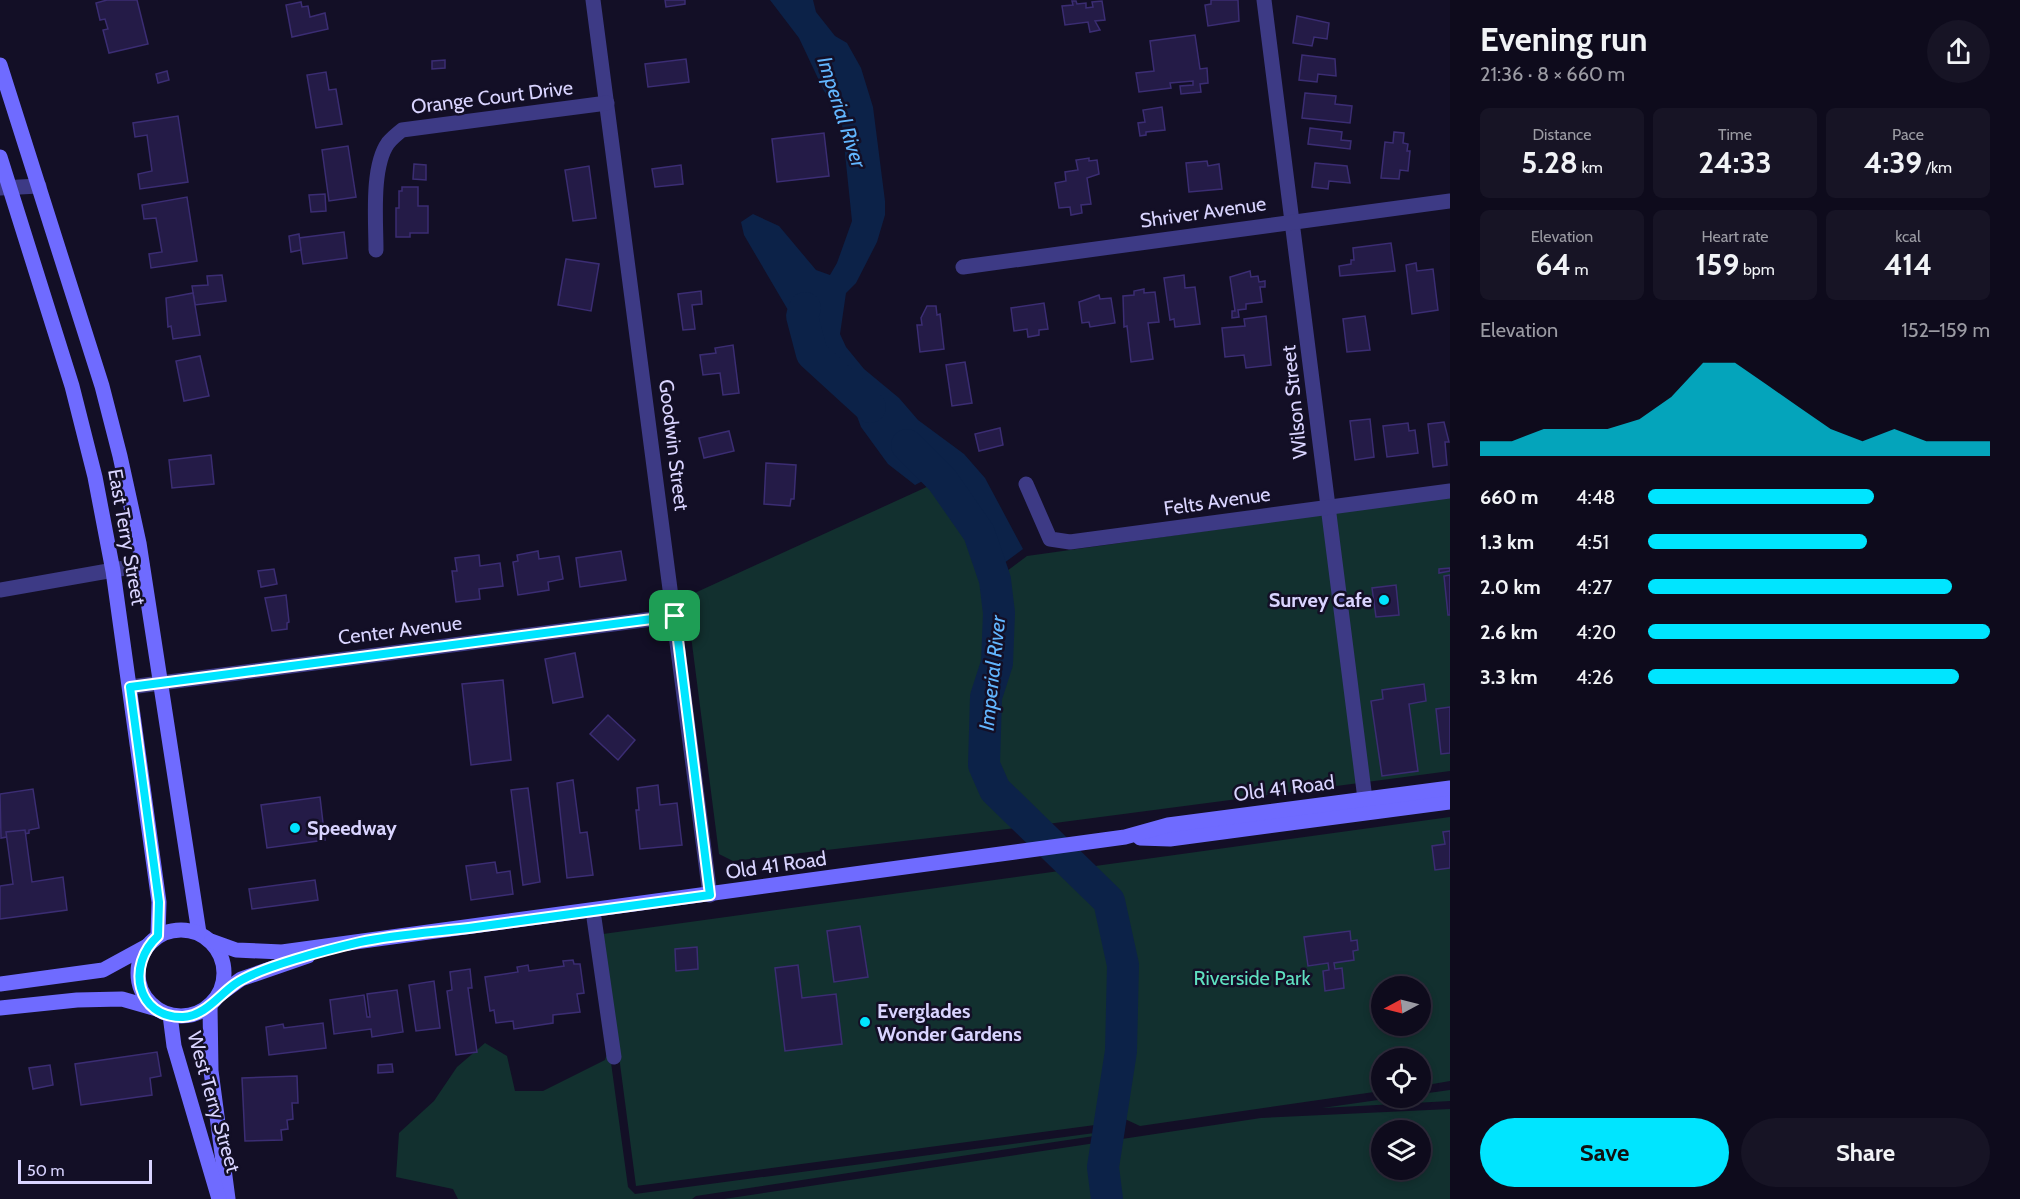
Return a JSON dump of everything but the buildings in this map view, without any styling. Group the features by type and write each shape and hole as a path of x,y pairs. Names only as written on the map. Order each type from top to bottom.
{"street":[{"name":"Goodwin Street","path":"593,0 710,895"},
{"name":"Wilson Street","path":"1264,0 1365,800"},
{"path":"0,65 102,386 120,456 142,565 160,683 205,937"},
{"name":"Orange Court Drive","path":"376,250 377,184 380,164 387,144 402,130 607,103"},
{"name":"East Terry Street","path":"0,157 5,188 85,431 113,571 159,902 152,941"},
{"path":"5,188 39,186"},
{"name":"Shriver Avenue","path":"963,267 1450,201"},
{"name":"Felts Avenue","path":"1026,484 1050,539 1070,542 1450,491"},
{"path":"0,590 142,565"},
{"name":"Center Avenue","path":"130,687 675,616"},
{"name":"Old 41 Road","path":"205,937 236,950 282,952 1125,837 1168,825 1450,788"},
{"name":"Old 41 Road","path":"1125,837 1170,839 1450,802"},
{"path":"593,911 614,1057"},
{"path":"0,984 103,970 152,941 178,930 205,937 220,953 224,967 224,981 214,1001 198,1014 184,1017 123,999 77,1000 0,1008"},
{"path":"152,941 140,958 138,973 140,987 147,999 163,1012"},
{"name":"Old 41 Road","path":"214,1001 241,979 299,959 360,942"},
{"name":"West Terry Street","path":"214,1001 211,1071 228,1199"},
{"name":"West Terry Street","path":"163,1012 219,1199"}],"green space":[{"path":"942,480 979,533 995,580 1027,556 1450,497 1450,771 1032,826 733,861 719,854 686,597"},
{"name":"Riverside Park","path":"1450,817 1450,1081 1431,1084 1431,1048 1371,1048 1371,1092 1140,1126 1112,1113 1110,1123 636,1186 603,934"},
{"path":"485,1043 507,1056 515,1091 543,1091 605,1060 609,1048 628,1187 635,1194 1102,1132 1101,1135 696,1196 692,1199 458,1199 453,1189 396,1177 399,1133 434,1101 457,1067"},
{"path":"1450,1090 1450,1101 1431,1102 1431,1093"},
{"path":"1371,1101 1371,1105 1322,1108"},
{"path":"1450,1109 1450,1199 724,1199 1261,1118"}],"water":[{"path":"770,0 813,0 816,12 835,36 847,43 861,68 873,107 885,215 877,242 856,283 846,293 840,334 846,347 864,369 899,398 918,420 964,454 985,478 1023,549 1000,566 986,528 948,474 940,472 915,485 888,464 861,427 847,389 839,377 798,337 790,325 788,310 744,235 741,222 753,214 779,226 816,270 830,275 837,263 852,221 841,115 824,91 799,38"}],"waterway":[{"name":"Imperial River","path":"805,308 802,316 812,354 870,407"},
{"name":"Imperial River","path":"907,445 942,480 979,533 995,580 999,613 997,663 986,697 984,765 995,790 1109,901 1123,965 1121,1051 1103,1167 1107,1199"}],"place":[{"name":"Survey Cafe","path":"1384,600"},
{"name":"Speedway","path":"295,828"},
{"name":"Everglades Wonder Gardens","path":"865,1022"}],"route":[{"path":"675,616 710,895 360,942 299,959 241,979 198,1014 184,1017 170,1015 157,1009 147,999 140,987 138,973 140,958 147,946 158,936 159,902 130,687 675,616"}]}
